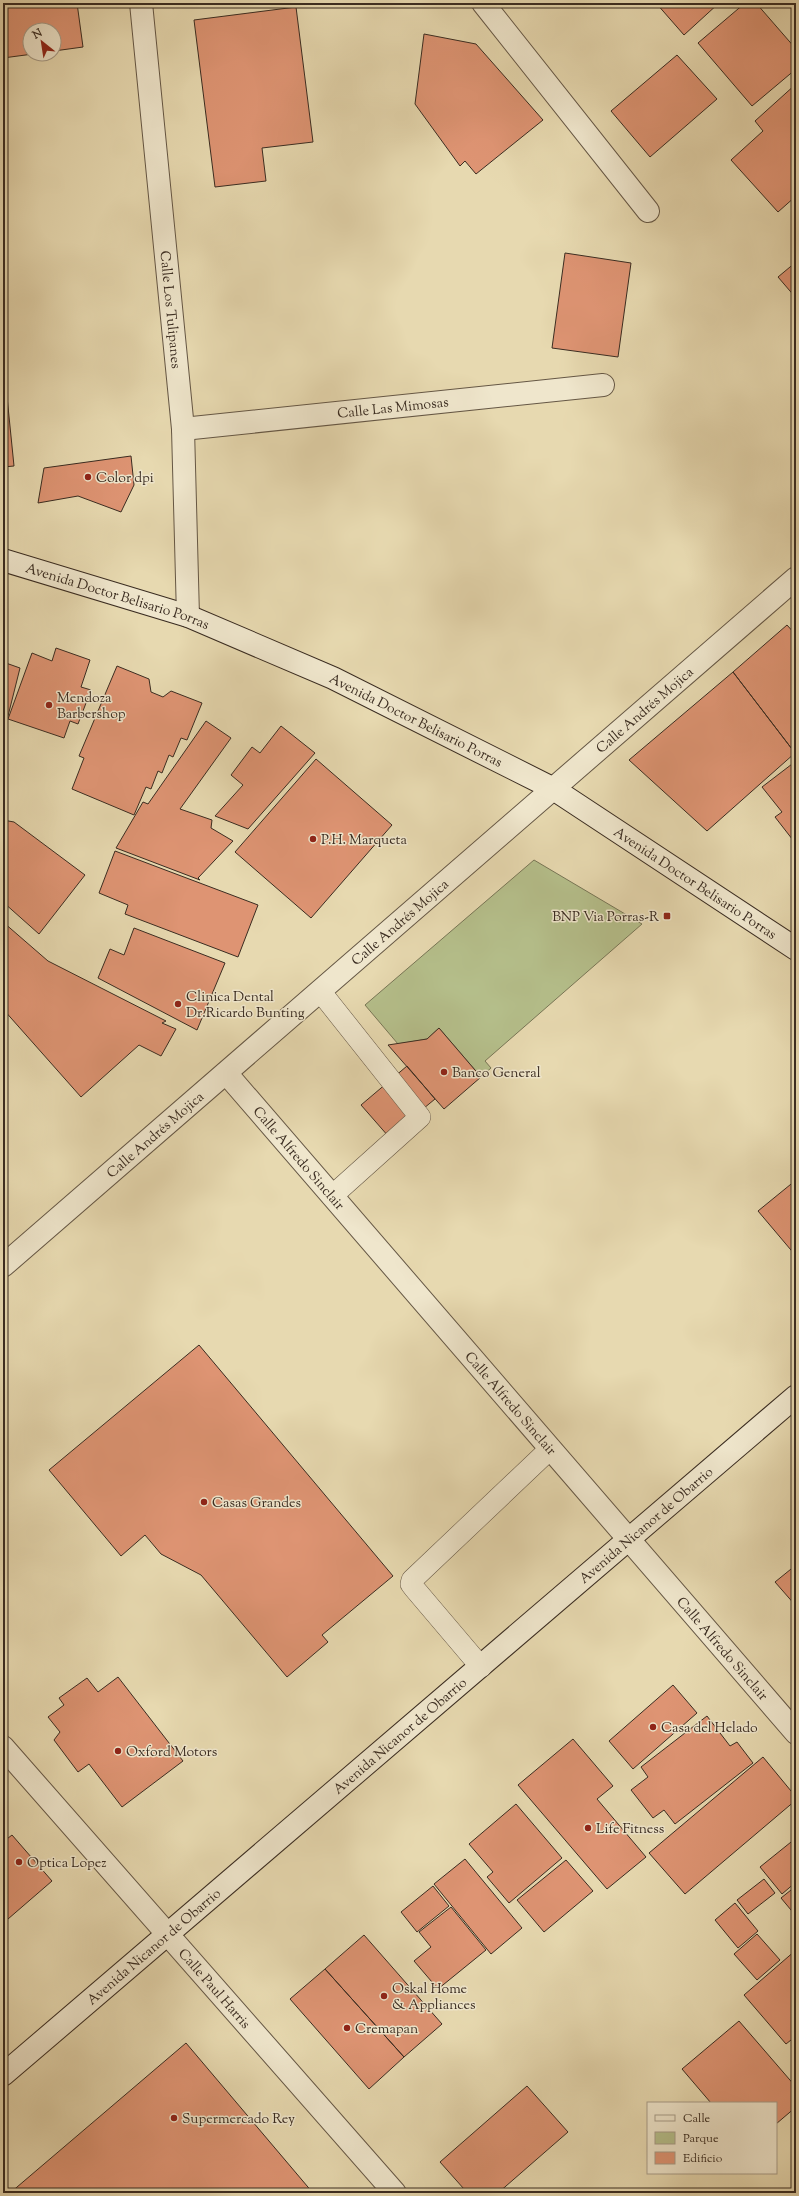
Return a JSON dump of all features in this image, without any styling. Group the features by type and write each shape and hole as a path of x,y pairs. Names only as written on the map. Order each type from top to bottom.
{"street":[{"name":"Calle Los Tulipanes","path":"141,3 183,429 188,616"},
{"path":"483,3 648,211"},
{"name":"Calle Las Mimosas","path":"183,429 603,385"},
{"name":"Avenida Doctor Belisario Porras","path":"3,560 188,616 333,678 552,788 796,949"},
{"name":"Calle Andrés Mojica","path":"6,1256 226,1073 552,788 796,578"},
{"name":"Calle Alfredo Sinclair","path":"226,1073 796,1733"},
{"name":"Avenida Nicanor de Obarrio","path":"3,2075 796,1396"},
{"name":"Calle Paul Harris","path":"3,1747 395,2193"}],"lane":[{"path":"320,991 420,1117 332,1196"},
{"path":"481,1667 414,1588 411,1584 412,1580 550,1449"}],"green space":[{"path":"534,860 642,924 485,1061 491,1068 481,1077 439,1028 427,1039 398,1044 365,1005"}],"building":[{"path":"3,3 77,3 83,47 62,50 62,22 22,22 22,55 3,58"},
{"path":"656,3 719,3 684,35"},
{"path":"745,3 756,3 796,49 796,69 752,106 698,43"},
{"path":"296,7 313,142 262,148 266,181 215,187 194,20"},
{"path":"424,34 476,44 543,120 476,174 465,161 460,166 415,104"},
{"path":"677,55 717,99 650,157 611,111"},
{"path":"796,84 796,196 778,212 731,160 763,131 755,121"},
{"path":"565,253 631,263 618,357 552,348"},
{"path":"796,262 796,298 778,277"},
{"path":"3,357 14,466 3,467"},
{"name":"Color dpi","path":"131,456 134,485 121,512 78,496 38,503 44,468"},
{"path":"787,625 796,635 795,753 733,672"},
{"name":"Mendoza Barbershop","path":"56,648 90,660 81,687 91,690 78,724 70,721 64,738 8,719 32,653 52,661"},
{"path":"3,662 20,668 3,736"},
{"path":"117,666 149,679 151,692 163,697 171,691 202,703 187,740 181,738 173,757 169,755 162,773 158,771 151,789 146,787 134,815 72,789 84,758 79,756"},
{"path":"733,672 795,753 707,831 629,760"},
{"path":"206,721 231,738 180,809 212,820 211,828 233,841 198,878 200,880 116,848 143,802 148,804"},
{"path":"281,726 315,753 248,829 215,816 243,785 231,775 252,747 260,753"},
{"name":"P.H. Marqueta","path":"316,759 392,825 311,918 235,852"},
{"path":"796,761 796,844 775,817 782,812 762,787"},
{"path":"3,820 14,822 85,875 39,934 3,902"},
{"path":"115,851 258,905 238,957 125,914 128,905 99,893"},
{"path":"3,922 48,961 166,1021 162,1023 176,1029 161,1056 139,1045 81,1097 3,1009"},
{"name":"Clinica Dental Dr.Ricardo Bunting","path":"134,928 225,963 197,1030 98,978 110,949 124,955"},
{"name":"Banco General","path":"439,1028 481,1077 444,1109 388,1045 427,1039"},
{"path":"407,1066 435,1099 389,1137 361,1105"},
{"path":"796,1180 796,1256 758,1211"},
{"name":"Casas Grandes","path":"199,1345 393,1576 322,1635 328,1642 287,1677 201,1575 161,1554 145,1535 121,1556 49,1470"},
{"path":"796,1565 796,1606 775,1582"},
{"name":"Oxford Motors","path":"118,1677 183,1761 122,1807 89,1764 78,1772 54,1740 60,1732 48,1717 64,1705 59,1698 87,1678 98,1692"},
{"name":"Casa del Helado","path":"673,1685 697,1713 633,1769 609,1741"},
{"path":"707,1716 730,1746 737,1742 753,1763 675,1824 664,1810 653,1818 631,1790 648,1777 641,1767"},
{"name":"Life Fitness","path":"573,1739 613,1786 597,1799 646,1857 607,1889 518,1785"},
{"path":"763,1757 796,1797 796,1800 685,1894 649,1853"},
{"path":"516,1804 562,1858 509,1903 487,1877 493,1872 469,1844"},
{"name":"Optica Lopez","path":"12,1835 52,1881 8,1919 3,1912 3,1842"},
{"path":"796,1838 796,1882 782,1894 760,1867"},
{"path":"465,1859 522,1928 491,1954 434,1884"},
{"path":"566,1860 593,1891 544,1932 517,1900"},
{"path":"764,1879 775,1893 748,1914 737,1900"},
{"path":"433,1886 449,1906 417,1932 401,1912"},
{"path":"796,1886 796,1916 781,1898"},
{"path":"735,1903 758,1931 738,1948 715,1920"},
{"path":"451,1907 486,1950 438,1989 414,1961 431,1947 419,1932"},
{"path":"3,1912 8,1919 3,1923"},
{"path":"757,1934 780,1960 757,1980 734,1954"},
{"name":"Oskal Home & Appliances","path":"364,1935 442,2024 404,2057 325,1969"},
{"path":"796,1950 796,2036 786,2044 744,1995"},
{"name":"Cremapan","path":"325,1969 404,2057 369,2089 290,1999"},
{"path":"739,2021 796,2087 796,2107 777,2123 777,2102 710,2102 682,2069"},
{"name":"Supermercado Rey","path":"186,2043 313,2193 10,2193"},
{"path":"527,2086 568,2132 498,2193 461,2193 464,2189 440,2162"}],"place":[{"name":"Color dpi","path":"88,477"},
{"name":"Mendoza Barbershop","path":"49,705"},
{"name":"P.H. Marqueta","path":"313,839"},
{"name":"BNP Via Porras-R","path":"667,916"},
{"name":"Clinica Dental Dr.Ricardo Bunting","path":"178,1004"},
{"name":"Banco General","path":"444,1072"},
{"name":"Casas Grandes","path":"204,1502"},
{"name":"Casa del Helado","path":"653,1727"},
{"name":"Oxford Motors","path":"118,1751"},
{"name":"Life Fitness","path":"588,1828"},
{"name":"Optica Lopez","path":"19,1862"},
{"name":"Oskal Home & Appliances","path":"384,1996"},
{"name":"Cremapan","path":"347,2028"},
{"name":"Supermercado Rey","path":"174,2118"}]}
